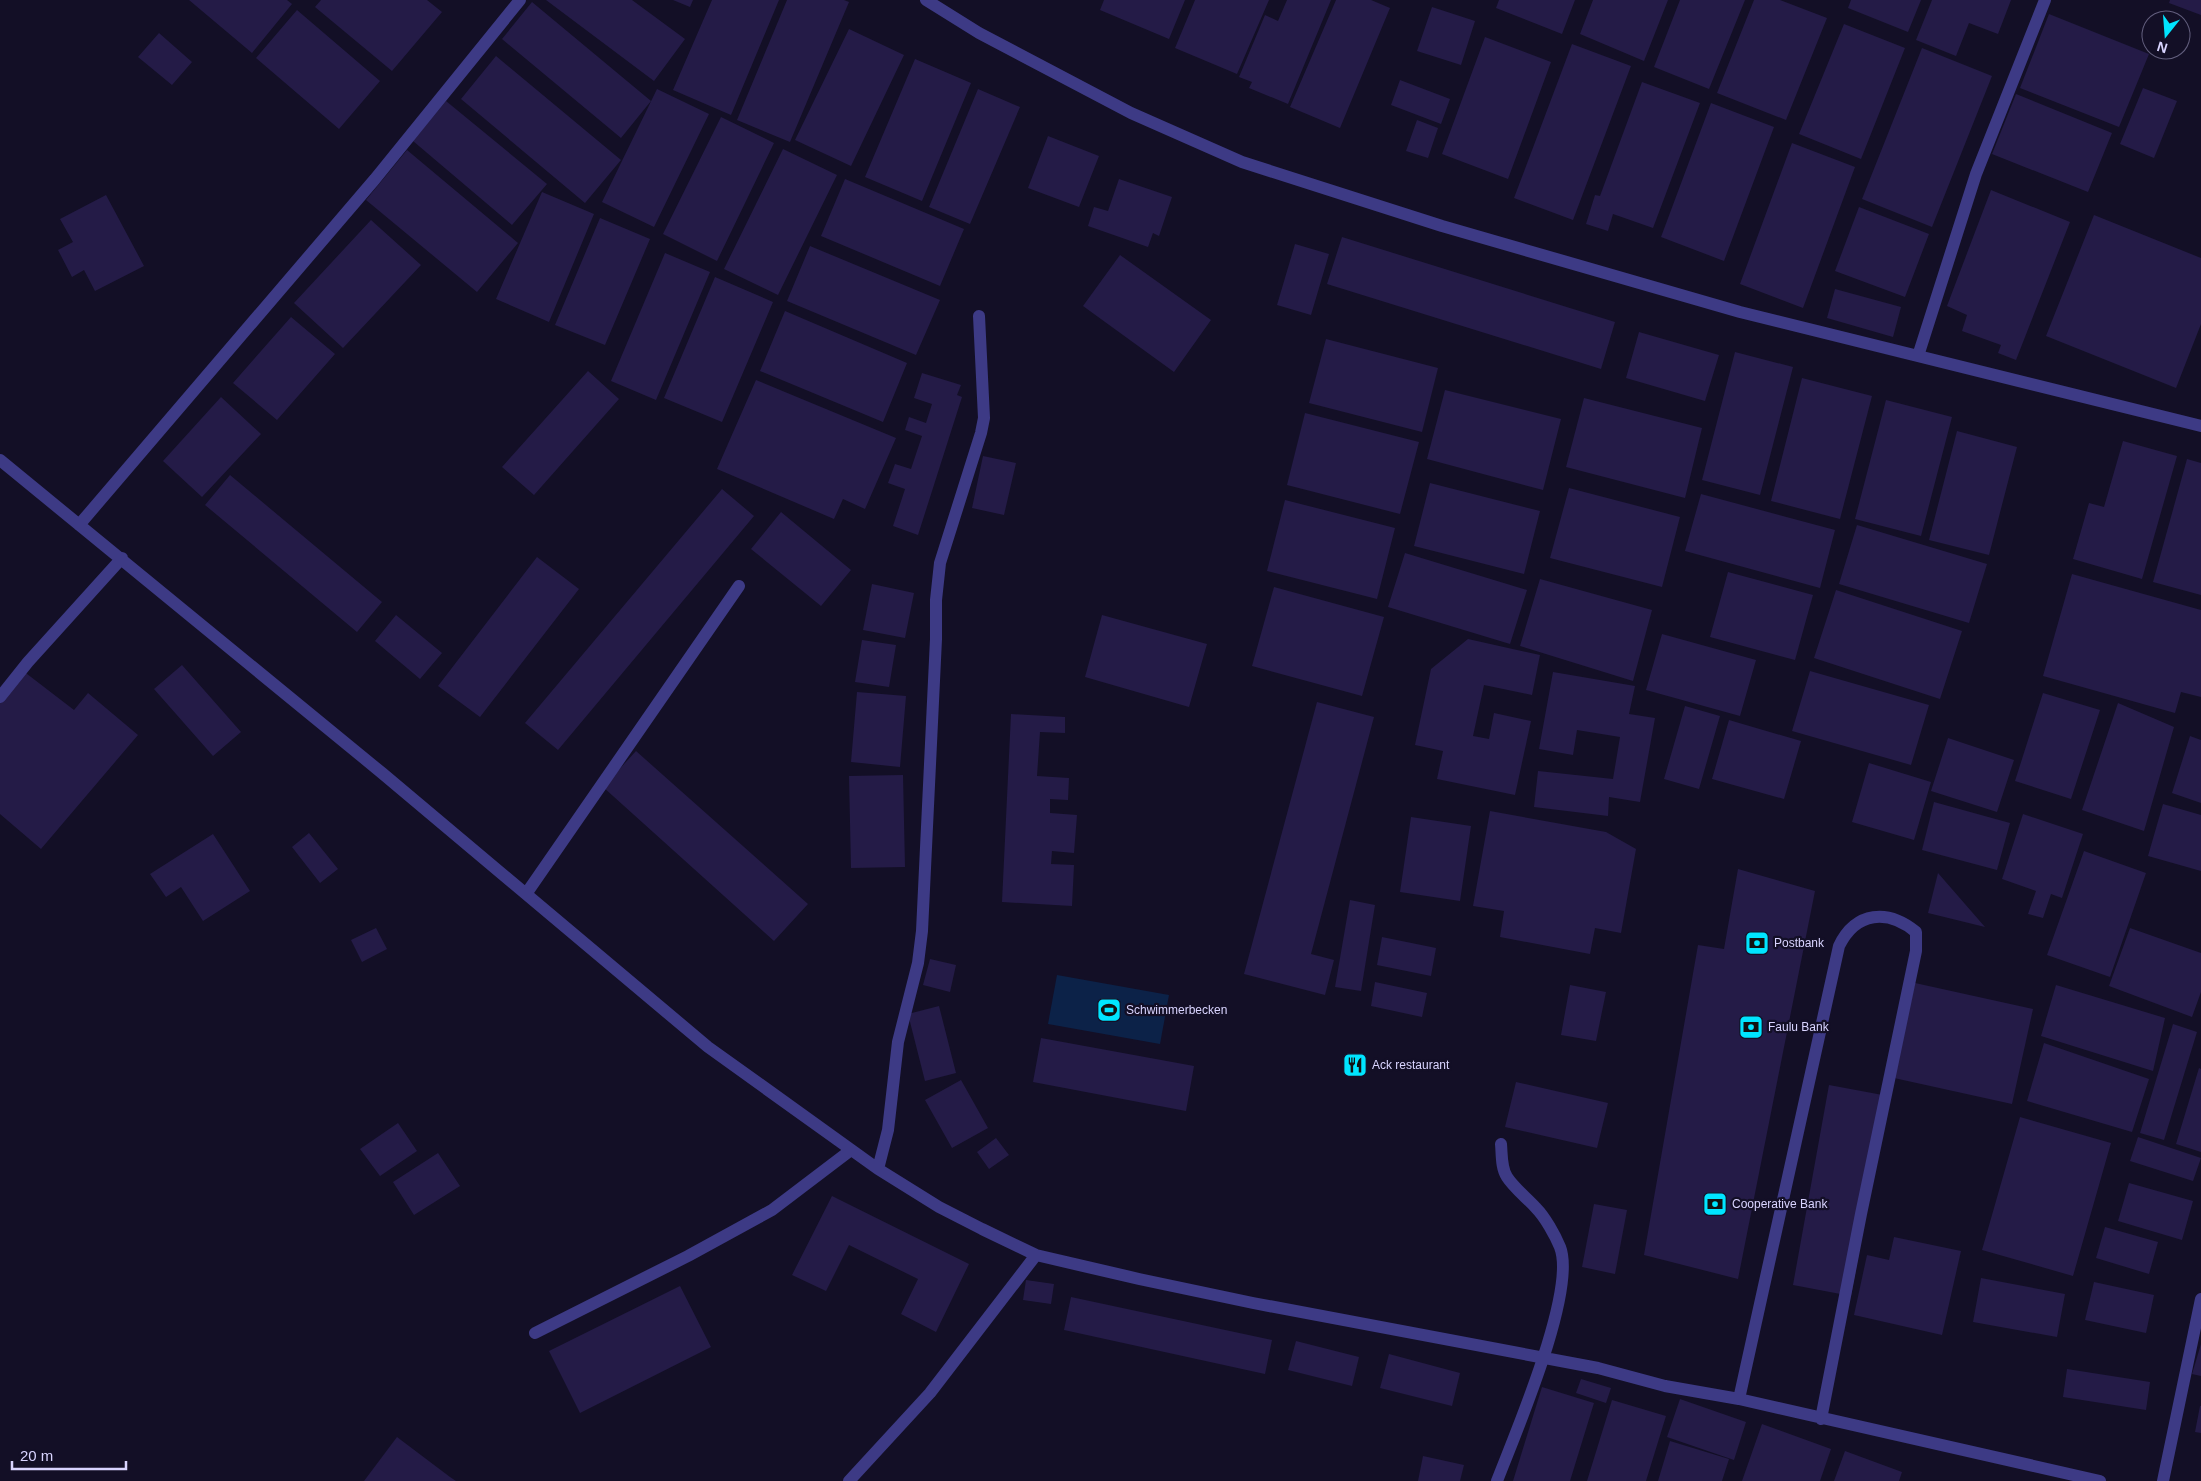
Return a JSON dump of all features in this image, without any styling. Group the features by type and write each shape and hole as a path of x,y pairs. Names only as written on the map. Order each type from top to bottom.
{"street":[{"path":"79,525 375,178 520,0"},
{"path":"926,0 979,33 1132,113 1242,162 1442,226 1740,312 2201,426"},
{"path":"1918,356 1976,174 2045,0"},
{"path":"878,1169 888,1130 898,1042 918,963 922,931 936,639 936,600 940,563 984,418 979,316"},
{"path":"0,460 122,558 708,1047 878,1169 940,1207 1036,1255 1252,1303 1598,1368 1665,1386 1739,1399 2100,1481"},
{"path":"0,697 28,662 122,558"},
{"path":"526,894 739,586"},
{"path":"1739,1399 1839,946 1845,934 1865,918 1882,917 1902,921 1916,932 1916,951 1861,1214 1821,1419"},
{"path":"1497,1481 1544,1357 1557,1309 1562,1276 1560,1248 1539,1210 1507,1177 1502,1162 1501,1144"},
{"path":"535,1333 688,1256 772,1210 852,1150"},
{"path":"849,1481 930,1393 1036,1255"},
{"path":"2163,1481 2201,1299"}],"water":[{"name":"Schwimmerbecken","path":"1057,975 1169,995 1160,1044 1048,1024"}],"building":[{"path":"189,0 287,0 292,4 252,53"},
{"path":"321,0 427,0 442,12 392,71 315,7"},
{"path":"546,0 632,0 685,39 654,81"},
{"path":"673,0 693,0 690,7"},
{"path":"712,0 779,0 731,115 673,90"},
{"path":"787,0 844,0 849,2 790,142 737,120"},
{"path":"1104,0 1185,0 1169,39 1100,10"},
{"path":"1195,0 1269,0 1237,74 1175,48"},
{"path":"1287,0 1331,0 1288,104 1249,88 1252,82 1239,77 1265,15 1278,21"},
{"path":"1336,0 1371,0 1390,8 1340,128 1290,107"},
{"path":"1499,0 1575,0 1562,34 1496,8"},
{"path":"1593,0 1668,0 1644,61 1580,34"},
{"path":"1680,0 1745,0 1709,89 1654,67"},
{"path":"1754,0 1780,0 1827,18 1786,120 1717,93"},
{"path":"1851,0 1921,0 1908,32 1848,8"},
{"path":"1932,0 2011,0 1998,34 1969,23 1956,56 1916,40"},
{"path":"2170,0 2201,0 2201,15 2191,10 2169,3"},
{"path":"532,2 651,101 621,138 502,39"},
{"path":"1432,7 1475,21 1461,65 1417,51"},
{"path":"297,10 380,81 339,129 256,58"},
{"path":"2049,14 2141,51 2141,60 2147,60 2119,127 2020,88"},
{"path":"1844,24 1905,48 1861,159 1799,134"},
{"path":"849,29 904,55 851,166 795,140"},
{"path":"159,33 192,62 172,85 138,57"},
{"path":"1485,37 1551,62 1508,179 1442,154"},
{"path":"1572,44 1631,66 1573,220 1514,198"},
{"path":"1922,48 1992,76 1932,227 1862,199"},
{"path":"496,56 621,160 585,203 461,99"},
{"path":"915,59 971,83 922,201 865,177"},
{"path":"1400,80 1450,99 1441,124 1391,105"},
{"path":"1642,82 1700,103 1653,228 1613,214 1608,231 1586,224 1595,195 1600,196"},
{"path":"2143,88 2177,101 2154,158 2120,144"},
{"path":"657,89 709,114 654,227 602,202"},
{"path":"978,89 1020,107 970,224 929,207"},
{"path":"2016,94 2112,133 2088,192 1992,154"},
{"path":"446,101 547,184 512,225 413,141"},
{"path":"1711,103 1774,127 1724,261 1661,237"},
{"path":"721,117 774,143 717,261 663,234"},
{"path":"1417,120 1438,128 1428,158 1406,151"},
{"path":"1048,136 1099,156 1079,207 1028,188"},
{"path":"1792,143 1855,167 1803,308 1740,284"},
{"path":"783,149 837,175 778,295 724,269"},
{"path":"407,150 518,243 477,292 366,200"},
{"path":"845,179 964,229 940,286 821,236"},
{"path":"1119,179 1172,197 1159,236 1153,233 1148,247 1088,226 1094,207 1108,211"},
{"path":"1991,190 2070,222 2016,360 1998,353 2001,345 1962,331 1967,315 1947,306"},
{"path":"542,192 594,214 549,322 496,299"},
{"path":"106,195 144,266 95,291 84,270 72,277 58,250 73,242 60,219"},
{"path":"1859,207 1929,234 1905,297 1835,271"},
{"path":"2094,215 2201,258 2201,324 2176,388 2046,336"},
{"path":"600,218 650,239 605,345 555,325"},
{"path":"371,220 421,265 343,348 294,303"},
{"path":"1342,237 1615,322 1601,369 1327,284"},
{"path":"1295,244 1329,254 1311,315 1277,305"},
{"path":"810,246 940,300 916,355 787,301"},
{"path":"665,253 710,272 656,400 611,381"},
{"path":"1120,255 1211,320 1174,372 1083,306"},
{"path":"715,277 773,302 722,422 664,398"},
{"path":"1835,289 1901,307 1893,337 1827,318"},
{"path":"785,311 907,363 883,422 760,371"},
{"path":"291,317 335,354 277,420 233,383"},
{"path":"1639,332 1719,355 1705,401 1626,378"},
{"path":"1326,339 1438,368 1422,432 1309,403"},
{"path":"1735,352 1793,367 1760,495 1702,480"},
{"path":"588,371 619,399 534,495 502,467"},
{"path":"922,373 961,385 957,395 962,397 918,535 893,526 905,489 888,483 895,464 911,469 922,436 905,430 909,417 926,423 932,404 914,398"},
{"path":"1802,378 1872,396 1840,519 1771,501"},
{"path":"756,380 896,438 865,509 843,499 834,519 717,469"},
{"path":"1445,390 1561,419 1543,490 1427,459"},
{"path":"221,397 261,434 202,497 163,461"},
{"path":"1584,398 1702,428 1685,498 1566,467"},
{"path":"1886,400 1952,417 1921,536 1855,519"},
{"path":"1305,413 1419,442 1400,514 1287,485"},
{"path":"1957,431 2017,447 1989,555 1929,540"},
{"path":"2123,441 2177,456 2142,579 2073,559 2089,503 2104,507"},
{"path":"983,456 1016,463 1004,515 972,508"},
{"path":"2187,459 2201,463 2201,595 2153,582"},
{"path":"230,475 382,602 357,632 205,505"},
{"path":"1430,483 1540,511 1524,574 1414,546"},
{"path":"1569,488 1680,517 1662,587 1550,558"},
{"path":"722,489 754,516 558,750 525,723"},
{"path":"1701,494 1835,530 1820,588 1685,551"},
{"path":"1285,500 1395,528 1377,599 1267,571"},
{"path":"781,512 851,570 821,606 751,549"},
{"path":"1857,525 1987,564 1969,623 1839,584"},
{"path":"1405,553 1527,590 1510,644 1388,607"},
{"path":"537,557 579,589 480,717 438,686"},
{"path":"1728,572 1813,595 1795,660 1710,637"},
{"path":"2072,574 2201,610 2201,697 2181,692 2175,713 2043,676"},
{"path":"1540,579 1652,610 1633,681 1520,646"},
{"path":"872,584 914,593 905,638 863,630"},
{"path":"1274,587 1384,617 1362,696 1252,666"},
{"path":"1836,590 1962,631 1940,699 1814,658"},
{"path":"396,615 442,653 420,679 375,641"},
{"path":"1102,615 1207,644 1189,707 1085,677"},
{"path":"1662,634 1756,660 1740,716 1646,690"},
{"path":"1468,639 1540,655 1532,695 1484,685 1473,736 1489,739 1494,713 1531,721 1515,795 1437,779 1443,751 1415,745 1431,669"},
{"path":"862,640 896,645 889,687 855,682"},
{"path":"182,665 241,732 213,756 154,689"},
{"path":"18,667 74,710 88,693 138,735 41,849 0,814 0,690"},
{"path":"1810,671 1929,705 1911,765 1792,731"},
{"path":"1553,672 1635,686 1629,714 1655,718 1640,802 1609,797 1608,816 1534,807 1538,771 1613,779 1620,737 1577,730 1573,755 1539,749"},
{"path":"857,692 906,696 900,767 851,762"},
{"path":"2043,693 2100,710 2071,799 2015,781"},
{"path":"1317,702 1374,717 1311,954 1334,960 1325,995 1244,974"},
{"path":"2118,703 2174,727 2144,831 2082,810"},
{"path":"1685,706 1720,716 1699,789 1664,779"},
{"path":"1011,714 1065,717 1065,733 1040,732 1037,776 1069,778 1068,800 1050,799 1050,813 1077,815 1074,853 1052,851 1051,864 1074,865 1072,906 1002,902"},
{"path":"1729,720 1801,741 1784,799 1712,779"},
{"path":"2190,736 2201,740 2201,803 2172,793"},
{"path":"1948,738 2014,760 1997,812 1931,791"},
{"path":"636,751 808,904 774,941 603,787"},
{"path":"1869,763 1931,782 1914,840 1852,822"},
{"path":"903,775 905,867 851,868 849,776"},
{"path":"1934,802 2010,823 1997,870 1922,850"},
{"path":"2163,804 2201,815 2201,871 2148,856"},
{"path":"1490,811 1606,832 1636,849 1621,933 1595,928 1590,954 1500,937 1504,911 1473,906"},
{"path":"2023,814 2083,834 2062,898 2051,894 2043,918 2028,914 2036,891 2002,879"},
{"path":"1411,817 1471,826 1460,901 1400,892"},
{"path":"309,833 338,869 320,883 292,847"},
{"path":"213,834 250,891 203,921 181,887 166,897 150,874"},
{"path":"2084,851 2146,873 2110,977 2047,955"},
{"path":"1738,869 1815,891 1738,1279 1644,1255 1698,945 1724,949"},
{"path":"1938,873 1985,927 1928,913"},
{"path":"1350,900 1375,905 1361,991 1335,987"},
{"path":"376,928 387,949 362,962 351,940"},
{"path":"2130,928 2201,953 2201,992 2192,1017 2109,986"},
{"path":"1382,937 1436,948 1431,976 1377,965"},
{"path":"930,959 956,965 950,992 923,985"},
{"path":"1375,982 1427,993 1422,1017 1371,1006"},
{"path":"1915,983 2033,1009 2012,1104 1894,1078"},
{"path":"1570,985 1606,992 1596,1041 1561,1035"},
{"path":"2056,985 2165,1018 2153,1071 2041,1036"},
{"path":"939,1006 956,1073 925,1081 908,1014"},
{"path":"2173,1024 2197,1032 2164,1140 2140,1133"},
{"path":"1041,1038 1194,1066 1186,1111 1033,1082"},
{"path":"2044,1043 2149,1079 2132,1132 2027,1101"},
{"path":"2199,1068 2201,1069 2201,1152 2176,1144"},
{"path":"961,1080 988,1128 952,1148 925,1100"},
{"path":"1516,1082 1608,1103 1597,1148 1505,1127"},
{"path":"1829,1085 1888,1096 1851,1296 1793,1285"},
{"path":"2020,1117 2111,1143 2073,1276 1982,1250"},
{"path":"398,1123 417,1151 380,1176 360,1149"},
{"path":"2138,1137 2201,1158 2193,1181 2130,1161"},
{"path":"996,1138 1009,1155 989,1169 977,1152"},
{"path":"438,1153 460,1186 414,1215 393,1182"},
{"path":"2129,1183 2193,1201 2182,1240 2118,1221"},
{"path":"832,1196 969,1264 936,1332 901,1314 918,1279 849,1245 826,1291 792,1275"},
{"path":"1594,1204 1627,1210 1615,1274 1582,1267"},
{"path":"2105,1227 2158,1242 2149,1274 2096,1258"},
{"path":"1894,1237 1961,1251 1942,1335 1854,1315 1867,1255 1889,1260"},
{"path":"1981,1278 2065,1294 2057,1337 1973,1322"},
{"path":"1026,1280 1054,1284 1051,1304 1023,1300"},
{"path":"2094,1282 2154,1295 2146,1333 2085,1320"},
{"path":"680,1286 711,1347 580,1413 549,1351"},
{"path":"1071,1297 1272,1340 1265,1374 1064,1330"},
{"path":"1296,1341 1359,1357 1352,1386 1288,1370"},
{"path":"2201,1344 2201,1376 2192,1374"},
{"path":"1389,1354 1460,1373 1452,1406 1380,1388"},
{"path":"2067,1369 2150,1382 2146,1410 2063,1397"},
{"path":"1581,1379 1611,1388 1606,1403 1576,1393"},
{"path":"1542,1387 1594,1403 1570,1481 1513,1481"},
{"path":"1680,1399 1746,1422 1734,1460 1667,1437"},
{"path":"1612,1400 1666,1416 1646,1481 1587,1481"},
{"path":"2201,1406 2201,1433 2195,1432"},
{"path":"1762,1424 1831,1449 1820,1481 1742,1481"},
{"path":"397,1437 450,1477 456,1481 364,1481"},
{"path":"1670,1441 1729,1459 1722,1481 1658,1481"},
{"path":"1845,1451 1902,1472 1899,1481 1834,1481"},
{"path":"1423,1456 1464,1465 1460,1481 1418,1481"}],"place":[{"name":"Postbank","path":"1757,943"},
{"name":"Schwimmerbecken","path":"1109,1010"},
{"name":"Faulu Bank","path":"1751,1027"},
{"name":"Ack restaurant","path":"1355,1065"},
{"name":"Cooperative Bank","path":"1715,1204"}]}
